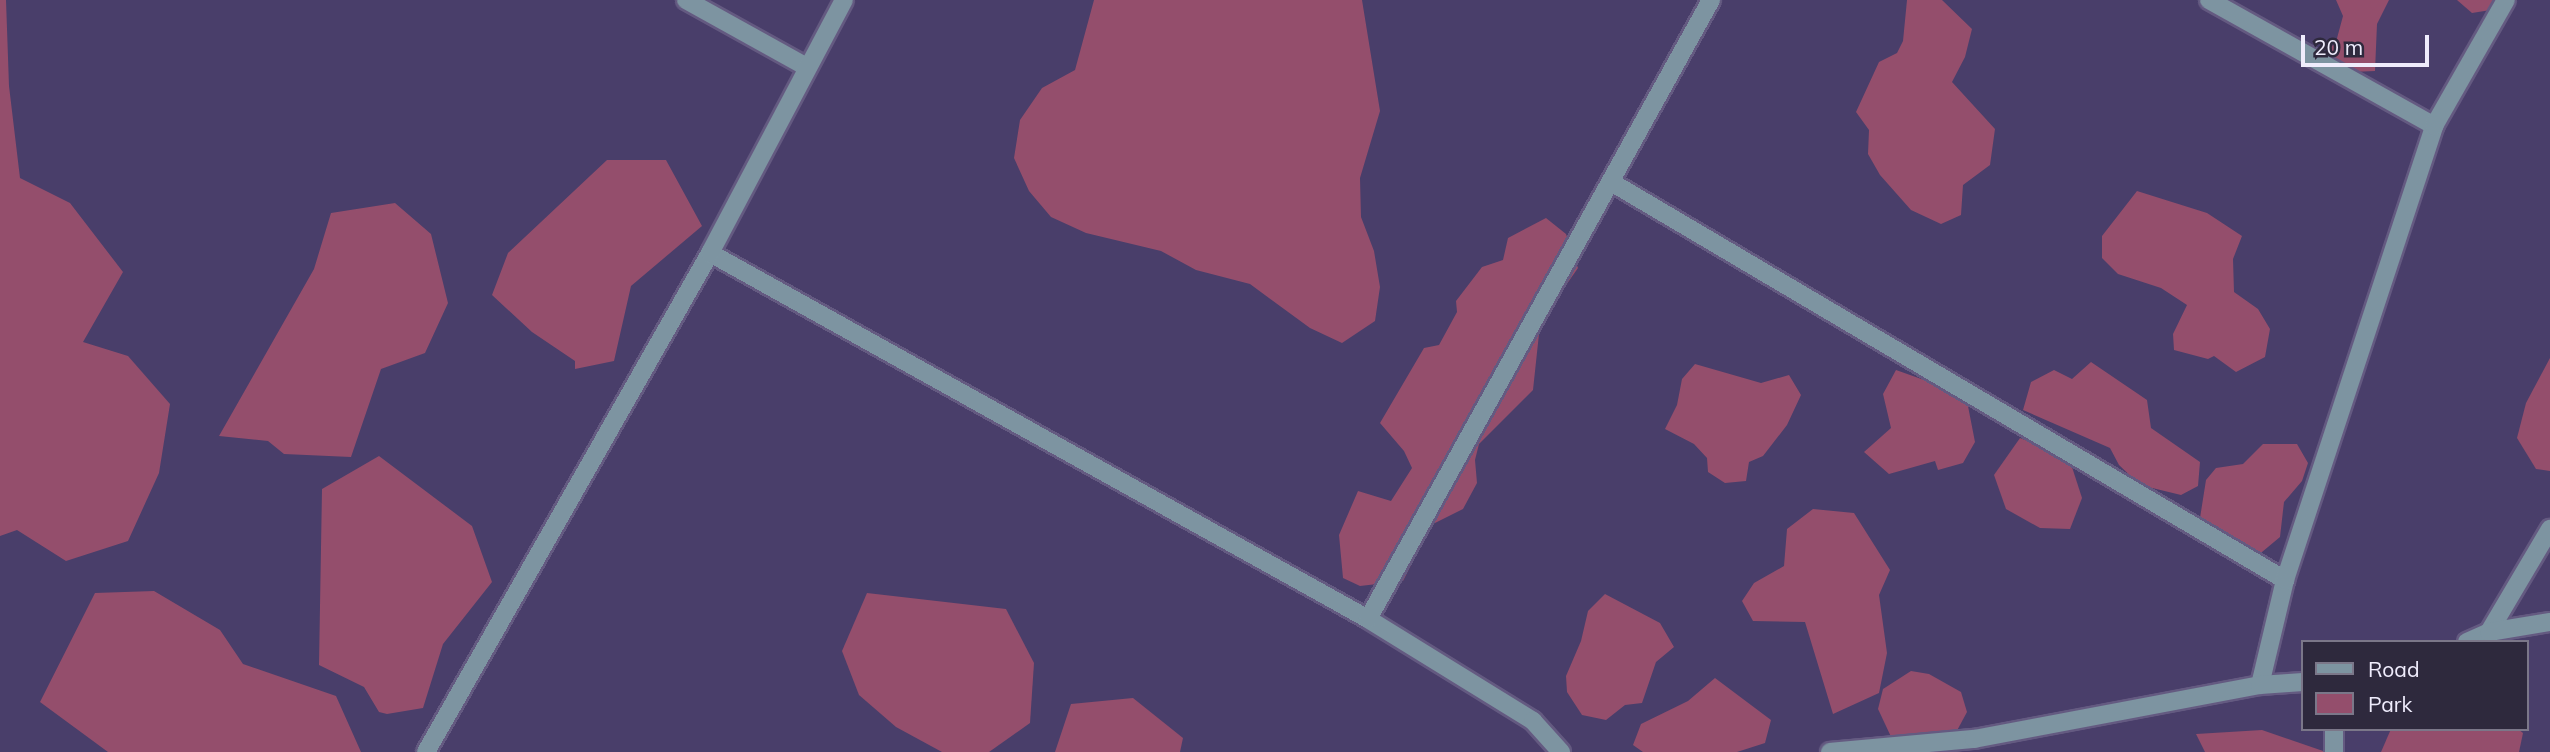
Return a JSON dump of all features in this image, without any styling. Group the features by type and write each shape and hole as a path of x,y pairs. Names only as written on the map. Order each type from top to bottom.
{"street":[{"path":"686,0 807,67"},
{"path":"426,752 710,253 844,0"},
{"path":"1368,619 1711,0"},
{"path":"2209,0 2434,126"},
{"path":"2260,685 2285,580 2434,126 2507,0"},
{"path":"1611,182 2285,580"},
{"path":"710,253 1368,619 1533,721 1561,752"},
{"path":"2489,632 2550,529"},
{"path":"2471,640 2489,632 2550,622"},
{"path":"1830,752 1974,739 2260,685 2302,682"},
{"path":"2334,731 2334,752"},
{"path":"1974,739 1994,752"}],"green space":[{"path":"0,0 6,0 9,86 20,178 70,203 123,272 83,342 128,356 170,404 159,473 128,541 66,561 17,530 0,536"},
{"path":"1094,0 1362,0 1380,111 1360,178 1361,217 1374,251 1380,287 1375,321 1342,343 1310,328 1250,284 1196,270 1161,251 1086,233 1051,217 1029,191 1014,158 1020,120 1042,88 1075,70"},
{"path":"1907,0 1942,0 1972,29 1965,57 1952,82 1995,129 1990,165 1963,185 1961,215 1941,224 1911,210 1880,175 1868,154 1869,130 1856,112 1879,62 1897,53 1903,41"},
{"path":"2336,0 2389,0 2377,24 2375,71 2351,72 2324,54 2336,42 2343,16"},
{"path":"2457,0 2505,0 2503,8 2472,13"},
{"path":"607,160 666,160 702,226 631,286 614,361 575,369 575,361 532,332 492,295 508,253"},
{"path":"2137,191 2207,213 2242,236 2233,259 2234,292 2258,309 2270,329 2265,357 2236,372 2214,356 2208,359 2174,350 2173,334 2187,305 2161,288 2118,274 2102,258 2102,236"},
{"path":"395,203 431,234 448,303 425,353 381,369 351,457 284,454 268,441 219,436 314,269 331,213"},
{"path":"1546,218 1566,234 1578,268 1550,308 1539,334 1533,390 1479,444 1475,460 1477,483 1463,509 1431,525 1403,581 1360,586 1343,578 1339,535 1358,491 1391,501 1412,468 1404,451 1380,423 1424,348 1439,345 1457,312 1456,301 1482,267 1503,260 1508,238"},
{"path":"2550,358 2550,471 2536,469 2517,438 2526,403"},
{"path":"2091,362 2147,400 2151,428 2200,462 2198,486 2181,495 2140,485 2119,465 2110,448 2023,410 2031,382 2054,370 2072,379"},
{"path":"1695,364 1761,383 1789,375 1801,395 1787,425 1763,456 1749,462 1746,481 1725,483 1708,472 1707,458 1694,444 1665,429 1677,405 1682,379"},
{"path":"1896,370 1941,386 1967,401 1975,442 1963,463 1938,470 1935,461 1889,474 1864,452 1891,428 1883,394"},
{"path":"2020,438 2046,448 2072,467 2082,498 2070,529 2040,528 2006,509 1994,475"},
{"path":"2263,444 2297,444 2308,463 2302,481 2284,502 2280,537 2256,557 2243,542 2225,538 2200,518 2206,480 2216,468 2243,464"},
{"path":"379,456 472,526 492,582 443,644 423,708 387,714 379,712 364,687 319,665 322,489"},
{"path":"1813,509 1854,513 1890,570 1879,595 1887,653 1879,693 1833,714 1805,622 1753,621 1742,601 1754,583 1784,566 1787,529"},
{"path":"154,591 220,630 243,664 336,696 361,752 108,752 40,702 95,593"},
{"path":"867,593 1006,609 1034,663 1030,723 989,752 942,752 896,727 859,695 842,651"},
{"path":"1605,594 1660,623 1674,647 1656,662 1642,703 1625,705 1606,720 1582,715 1567,692 1566,676 1581,641 1588,611"},
{"path":"1911,671 1929,674 1961,692 1967,712 1953,738 1893,741 1878,709 1883,689"},
{"path":"1715,678 1771,720 1765,743 1737,752 1643,752 1633,745 1641,724 1688,701"},
{"path":"1133,698 1183,738 1180,752 1055,752 1071,704"},
{"path":"2262,730 2326,752 2205,752 2196,734"},
{"path":"2390,731 2523,733 2519,752 2381,752"}]}
